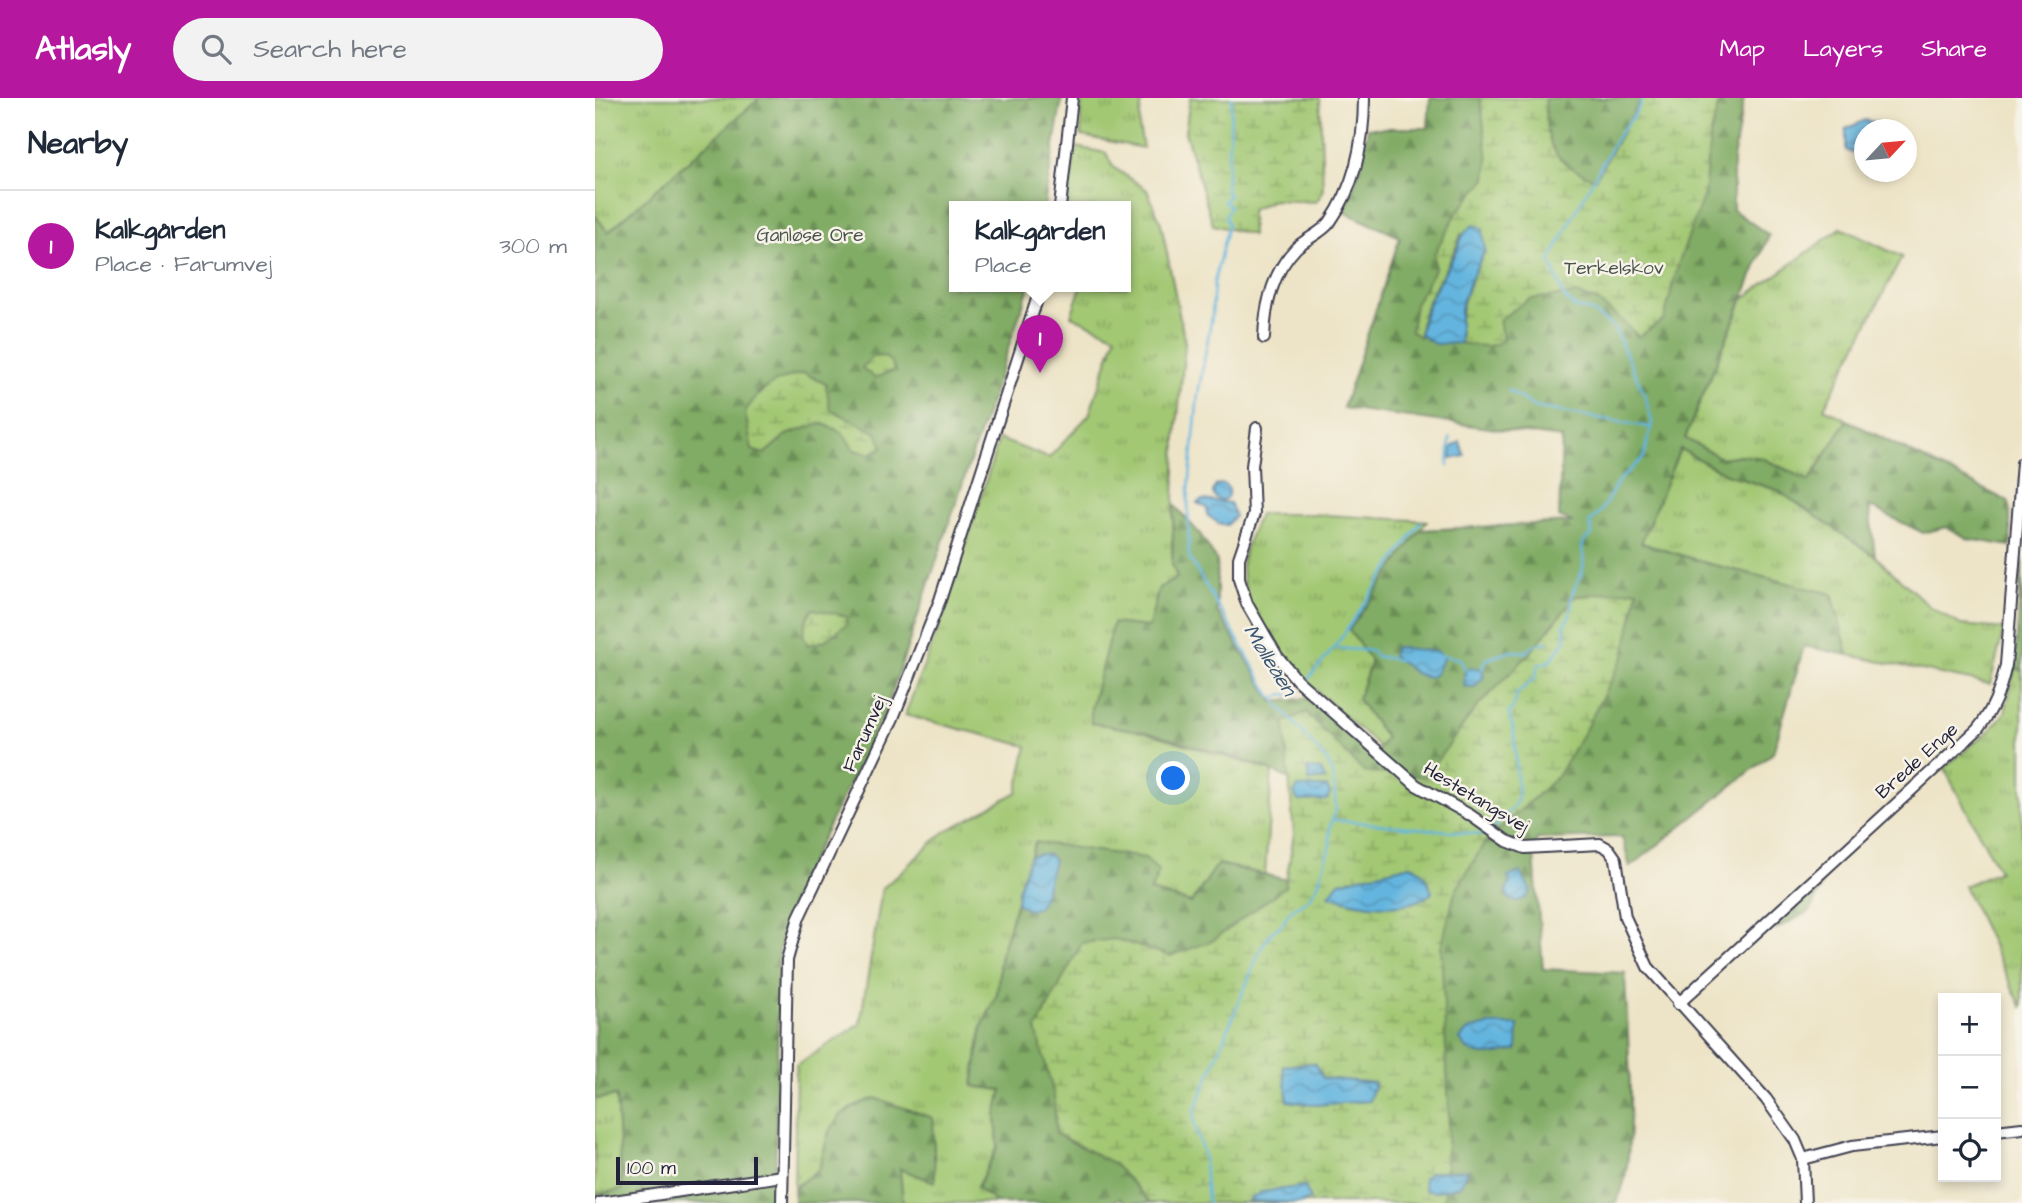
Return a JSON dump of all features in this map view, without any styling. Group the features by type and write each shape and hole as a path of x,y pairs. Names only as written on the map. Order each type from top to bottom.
{"street":[{"path":"1061,201 1072,98"},
{"path":"1264,338 1272,285 1297,246 1317,235 1329,222 1355,173 1364,98"},
{"name":"Farumvej","path":"782,1203 787,960 799,917 893,718 940,600 1039,292"},
{"name":"Hestetangsvej","path":"1257,428 1252,466 1254,514 1239,558 1239,579 1247,604 1277,656 1297,680 1416,785 1470,815 1507,841 1525,848 1600,844 1609,849 1616,859 1625,918 1635,944 1653,975 1766,1099 1790,1131 1803,1159 1805,1203"},
{"name":"Brede Enge","path":"1678,1004 1977,730 1991,713 1999,696 2006,665 2022,463"},
{"path":"2001,1130 2022,1128"},
{"path":"1803,1159 1852,1146 1938,1137"},
{"path":"600,1203 782,1176"}],"green space":[{"path":"595,98 760,98 608,233 595,215"},
{"name":"Ganløse Ore","path":"760,98 1062,98 1045,201 949,201 949,292 1027,292 886,710 793,897 779,950 775,1203 595,1203 595,1194 622,1190 616,1096 595,1099 595,215 608,232","holes":["768,387 850,419 842,432 821,423 786,435 757,393"]},
{"path":"1081,98 1142,98 1139,126 1143,148 1081,136"},
{"path":"1190,98 1320,98 1323,192 1316,202 1273,200 1251,210 1252,235 1213,225 1185,132"},
{"name":"Terkelskov","path":"1430,98 1744,98 1733,159 1733,210 1769,235 1685,438 1721,458 1742,455 1762,458 1809,481 1847,420 2009,502 2011,546 1969,539 1946,527 1923,533 1869,506 1875,556 1777,490 1726,474 1680,449 1641,543 1710,564 1832,594 1848,655 1804,646 1773,753 1630,867 1622,837 1537,839 1534,856 1543,969 1625,973 1630,1129 1623,1186 1615,1203 1126,1203 1120,1198 1113,1203 997,1203 977,1188 998,1146 996,1116 1002,1090 973,1086 982,1026 997,995 1001,953 1035,842 1145,858 1159,871 1151,891 1191,903 1218,864 1332,890 1352,808 1259,765 1146,732 1091,723 1091,708 1113,623 1149,627 1159,588 1177,578 1172,564 1174,505 1200,534 1217,561 1217,611 1273,702 1308,698 1376,752 1386,738 1358,699 1371,661 1349,630 1420,530 1573,522 1559,517 1562,438 1343,408 1400,237 1342,211 1360,170 1368,128 1428,128"},
{"name":"Terkelskov","path":"1480,98 1545,98 1547,128 1554,149 1568,165 1595,179 1642,98 1720,98 1710,137 1704,194 1679,262 1664,319 1638,337 1596,300 1576,294 1529,299 1499,320 1503,340 1487,346 1460,343 1462,306 1485,250 1461,234 1430,297 1421,323 1420,337 1411,331 1415,304 1435,268 1434,254 1458,211 1486,179 1488,159"},
{"path":"1076,147 1106,153 1113,167 1147,190 1161,223 1185,343 1176,437 1172,564 1177,578 1159,588 1149,627 1091,722 1146,732 1272,771 1265,875 1218,864 1191,903 1150,891 1035,842 1001,953 997,995 982,1026 973,1086 1002,1090 996,1116 998,1146 977,1187 997,1203 903,1203 899,1168 935,1181 829,1132 819,1169 794,1188 796,1065 860,1024 882,889 943,833 1017,792 1027,746 905,715 947,605 999,439 1049,458 1089,415 1116,336 1071,316 1079,292 1131,292 1131,201 1068,201"},
{"path":"1841,228 1902,257 1824,408 1847,420 1810,481 1762,458 1742,455 1721,458 1685,438 1743,299"},
{"path":"884,356 892,363 894,370 875,378 862,368 872,357"},
{"path":"804,373 826,384 830,409 877,433 883,447 870,454 854,450 842,432 821,423 786,435 764,454 752,450 745,412 770,386 785,378"},
{"path":"1680,448 1726,474 1777,490 1801,505 1875,556 1929,606 1961,625 2004,629 1990,684 1848,655 1832,594 1710,564 1639,542"},
{"path":"1259,514 1310,514 1427,521 1350,630 1371,661 1358,699 1386,738 1379,747 1293,667 1257,619 1246,593 1242,566 1246,546"},
{"path":"2022,558 2022,670 2015,668"},
{"path":"1638,590 1624,656 1556,778 1485,842 1455,892 1441,947 1449,1111 1444,1203 1151,1203 1113,1163 1056,1134 1054,1095 1036,1029 1082,943 1115,939 1170,956 1212,941 1285,887 1294,834 1284,722 1306,712 1364,772 1425,777 1477,707 1529,654 1576,596"},
{"path":"813,609 846,616 847,624 824,641 808,645 803,636 806,620"},
{"path":"2015,668 2022,670 2022,1008 1964,886 1999,871 1944,768 1989,731 2005,713"},
{"path":"1819,881 1822,885 1810,911 1776,929 1771,926"},
{"path":"616,1095 622,1191 595,1194 595,1099"},
{"path":"875,1098 933,1118 935,1182 900,1169 903,1203 794,1203 794,1188 819,1169 829,1132 841,1115"}],"water":[{"path":"1854,125 1854,154 1846,150 1846,129"},
{"path":"1473,225 1482,228 1485,250 1468,285 1460,311 1460,343 1435,344 1420,335 1425,313 1463,236"},
{"path":"1460,442 1465,456 1451,459 1452,447"},
{"path":"1221,484 1227,486 1227,498 1221,500 1215,498 1213,492 1215,486"},
{"path":"1202,500 1230,503 1235,516 1227,525 1221,525 1207,515 1207,508 1197,503"},
{"path":"1395,647 1438,652 1444,657 1435,674 1428,678 1415,673 1392,655"},
{"path":"1465,669 1482,669 1484,676 1475,687 1464,686"},
{"path":"1307,769 1321,770 1325,779 1309,781"},
{"path":"1298,787 1327,787 1330,794 1327,800 1298,801 1294,793"},
{"path":"1050,855 1054,861 1044,896 1037,908 1028,910 1017,903 1018,890 1030,856"},
{"path":"1411,865 1422,873 1432,893 1422,899 1382,906 1329,895 1339,882"},
{"path":"1520,872 1531,891 1526,898 1516,902 1509,899 1506,890 1510,884 1508,877"},
{"path":"1488,1025 1518,1025 1517,1050 1501,1054 1478,1054 1465,1046 1460,1039 1468,1030"},
{"path":"1314,1063 1323,1078 1375,1083 1369,1101 1315,1105 1288,1101 1283,1066"},
{"path":"1468,1170 1460,1186 1435,1192 1425,1190 1423,1178 1432,1172"},
{"path":"1305,1186 1310,1199 1301,1203 1248,1201 1261,1192"}],"waterway":[{"name":"Mølleåen","path":"1208,1203 1203,1153 1194,1123 1195,1110 1261,948 1290,911 1308,899 1318,885 1330,844 1330,827 1336,808 1333,776 1327,761 1271,696 1189,557 1188,499 1198,394 1212,316 1214,283 1228,224 1225,217 1230,206 1224,201 1229,196 1226,191 1232,98"},
{"path":"1494,828 1515,805 1518,796 1514,733 1509,713 1515,704 1516,694 1535,678 1538,665 1550,661 1566,639 1564,625 1570,615 1572,594 1584,563 1582,545 1592,535 1590,522 1601,511 1619,480 1644,457 1652,422 1644,393 1614,328 1591,311 1576,308 1564,297 1550,261 1607,154 1638,109 1642,98"},
{"path":"1508,390 1534,407 1649,427"},
{"path":"1448,465 1450,438"},
{"path":"1305,683 1334,648 1421,522"},
{"path":"1482,669 1485,660 1511,651 1526,652 1534,645 1547,642"},
{"path":"1334,648 1372,651 1375,656 1399,660"},
{"path":"1440,655 1460,659 1465,669"},
{"path":"1274,699 1282,694 1292,695 1299,691"},
{"path":"1334,820 1488,835"}],"place":[{"name":"Kalkgården","path":"1040,373"}]}
